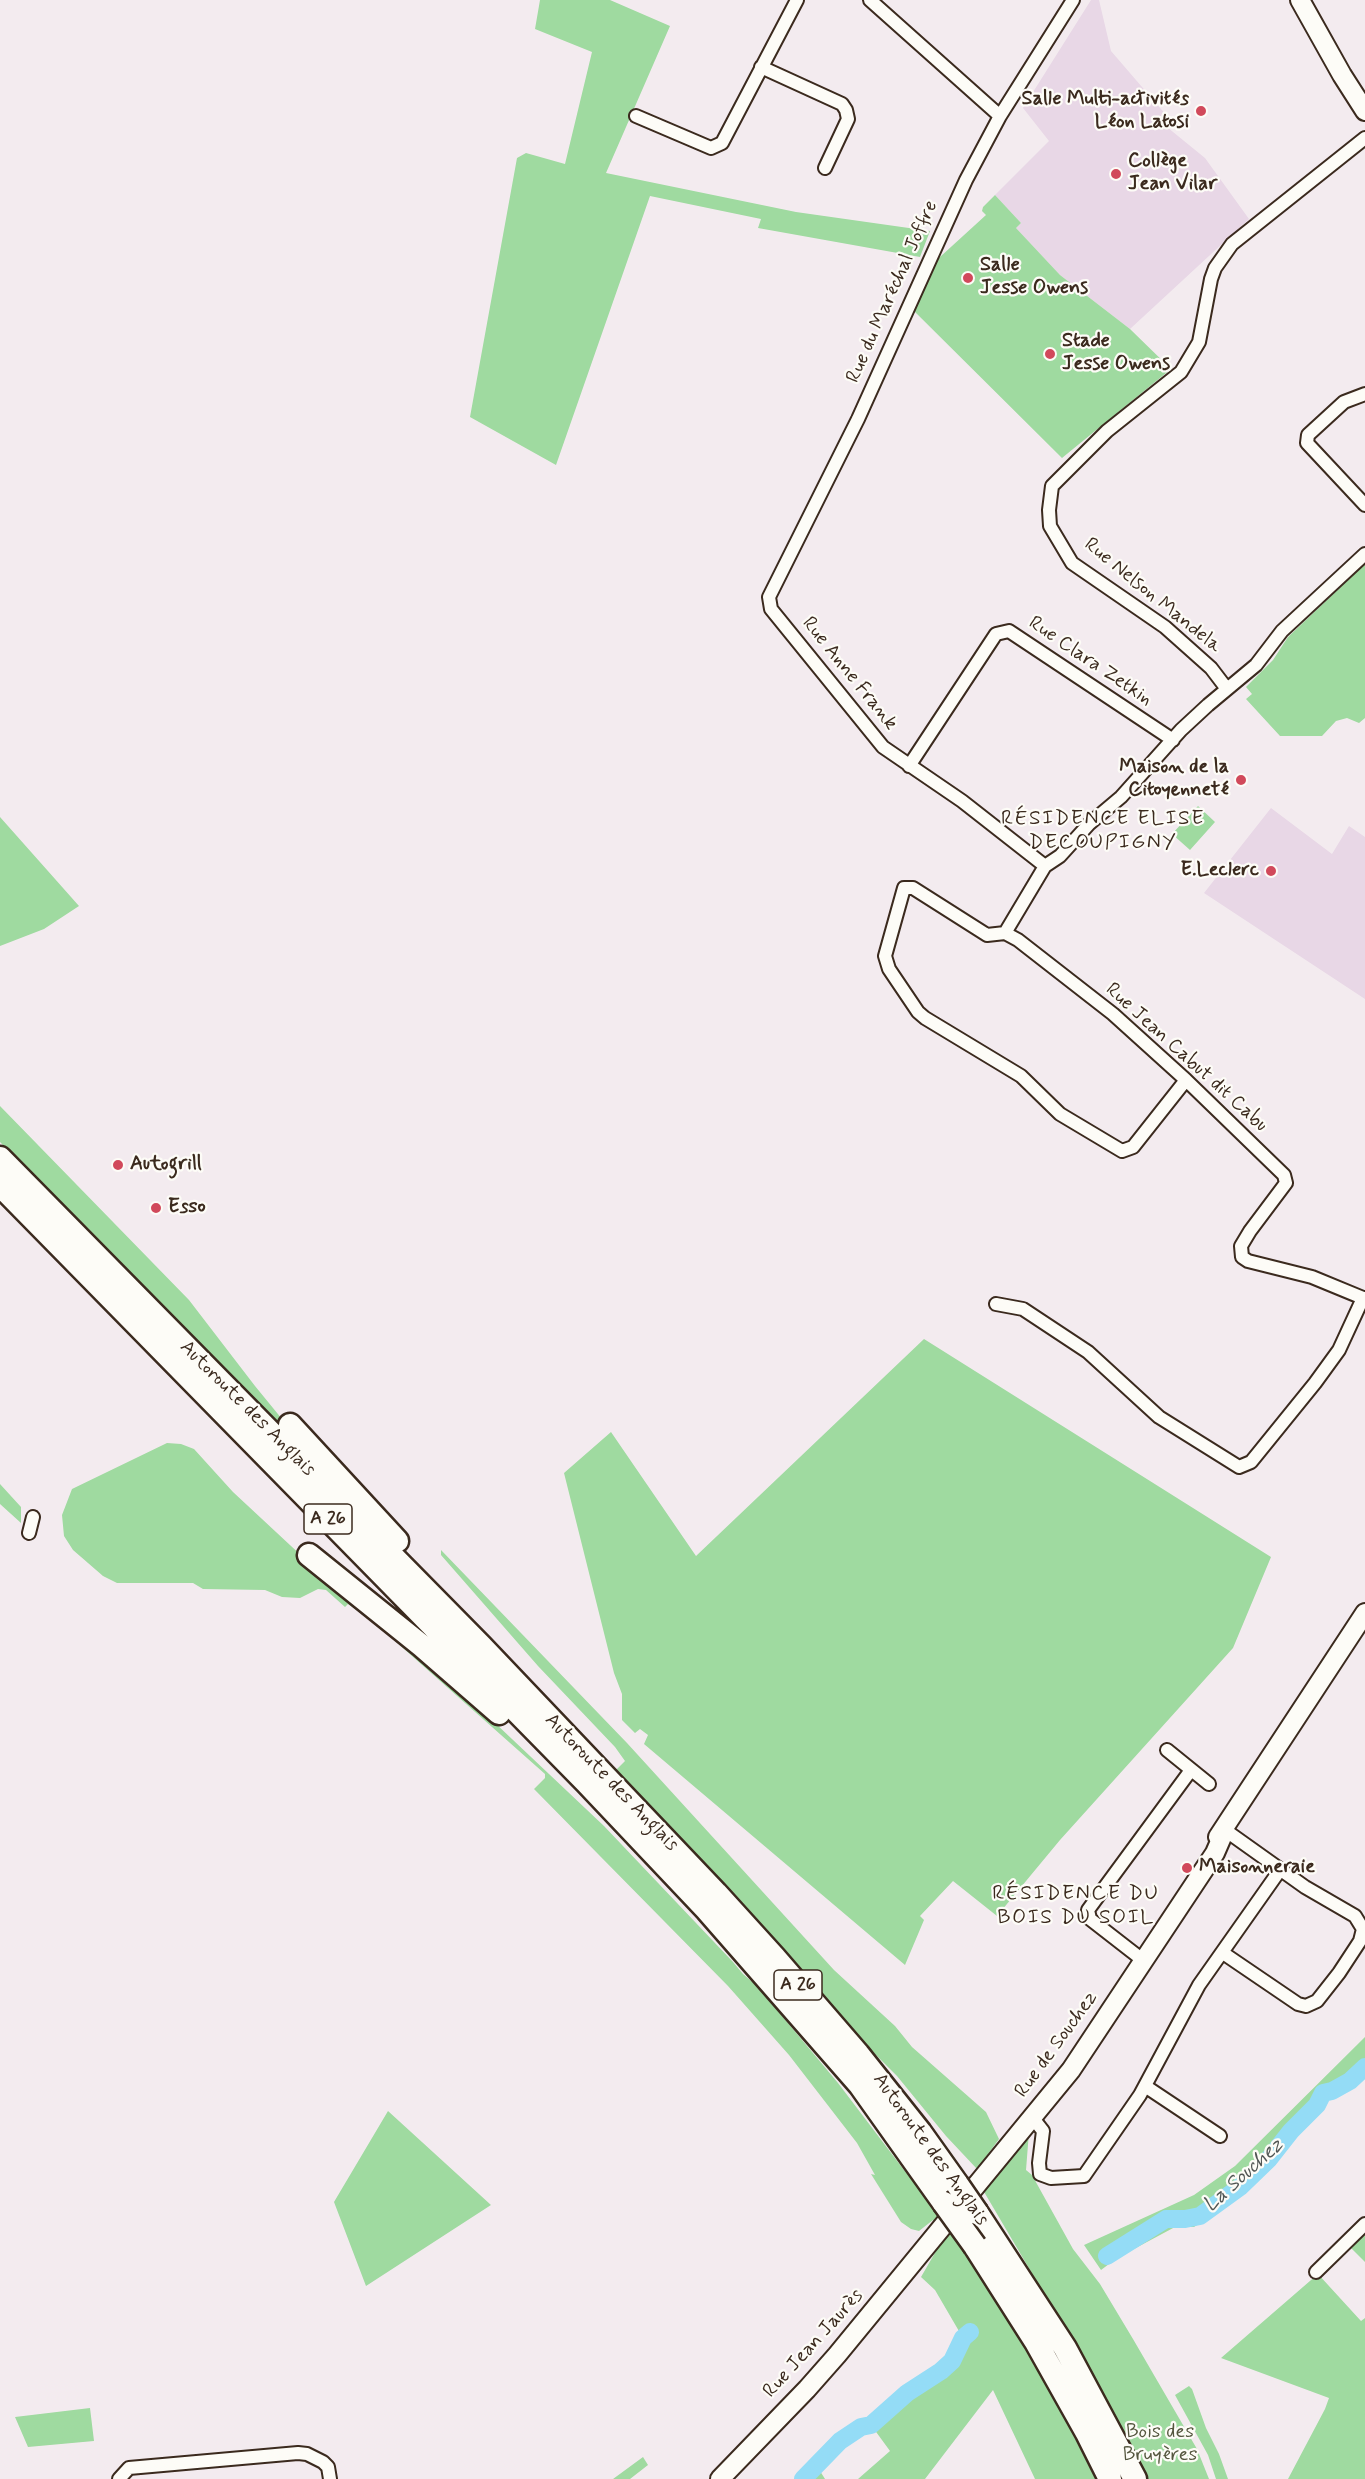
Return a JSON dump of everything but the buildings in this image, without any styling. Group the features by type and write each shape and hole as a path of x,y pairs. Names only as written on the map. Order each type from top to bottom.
{"highway":[{"name":"Autoroute des Anglais","path":"0,1158 481,1646 775,1958 872,2071 920,2132 975,2246 1036,2342 1110,2479"},
{"name":"Autoroute des Anglais","path":"0,1185 586,1782 750,1957 951,2194 977,2213 1065,2348 1134,2479"},
{"path":"290,1425 383,1525 455,1611 481,1646"},
{"path":"309,1555 460,1678 525,1737 626,1838 655,1856"}],"main road":[{"path":"1300,0 1365,111"},
{"name":"Rue de Souchez","path":"1037,2124 1056,2088 1141,1959 1215,1853 1225,1830 1365,1613"},
{"name":"Rue de Souchez","path":"1037,2124 1141,1959"},
{"name":"Rue Jean Jaurès","path":"720,2479 807,2389 908,2264 1037,2124"}],"street":[{"path":"636,116 711,148 722,143 797,0"},
{"path":"870,0 1000,116"},
{"name":"Rue du Maréchal Joffre","path":"771,609 769,597 782,568 820,497 858,418 939,236 1000,116 1073,0"},
{"path":"762,67 842,104 846,110 848,119 825,168"},
{"name":"Rue Nelson Mandela","path":"1227,689 1211,668 1165,627 1072,563 1050,526 1052,486 1107,431 1181,372 1199,342 1210,279 1232,244 1365,138"},
{"path":"1365,394 1344,402 1308,435 1307,443 1365,505"},
{"path":"1186,1080 1133,1147 1122,1151 1060,1114 1021,1076 918,1012 889,969 885,956 904,888 913,888 987,935 1005,933 1046,866 1060,856 1095,819 1109,808 1208,705 1256,665 1282,631 1365,554"},
{"name":"Rue Anne Frank","path":"771,609 883,747 962,801 1046,866"},
{"name":"Rue Clara Zetkin","path":"909,766 996,634 1010,631 1173,740"},
{"name":"Rue Jean Cabut dit Cabu","path":"1005,933 1018,940 1113,1014 1186,1080 1284,1175 1286,1183 1250,1230 1241,1246 1242,1257 1248,1262 1312,1277 1364,1298"},
{"path":"996,1304 1023,1309 1088,1352 1160,1417 1239,1467 1251,1462 1339,1350 1364,1298"},
{"path":"29,1533 33,1517"},
{"path":"1167,1750 1209,1784"},
{"path":"1141,1959 1090,1919 1088,1911 1191,1770"},
{"path":"1223,1953 1298,2004 1306,2006 1317,2001 1339,1973 1360,1941 1363,1929 1355,1916 1280,1870 1225,1830"},
{"path":"1037,2124 1040,2174 1046,2178 1084,2176 1145,2086 1199,1985 1280,1870"},
{"path":"1145,2086 1220,2136"},
{"path":"1316,2271 1365,2224"},
{"path":"119,2479 129,2468 298,2453 307,2454 322,2462 328,2467 330,2479"}],"shaded area":[{"name":"Collège Jean Vilar","path":"1091,0 1099,0 1111,51 1167,116 1162,123 1205,158 1249,219 1130,329 1060,275 1016,228 1021,223 995,195 1049,141 1023,108"},
{"path":"1271,808 1332,854 1349,826 1365,837 1365,999 1204,893"}],"green space":[{"path":"540,0 610,0 670,26 606,173 796,212 930,231 920,257 758,228 761,219 650,196 556,465 470,417 517,158 526,153 565,164 592,52 535,29"},
{"path":"995,195 1021,223 1016,228 1060,275 1130,329 1171,369 1062,458 912,309 929,267 986,215 982,211 983,207"},
{"path":"1365,564 1365,718 1359,723 1347,718 1336,721 1322,736 1280,736 1246,699 1252,694 1246,687 1273,660 1288,637"},
{"path":"1198,806 1215,822 1190,850 1172,834"},
{"path":"0,817 79,906 44,929 0,946"},
{"path":"0,1106 189,1300 309,1452 305,1456 155,1298 0,1142"},
{"path":"924,1339 1271,1557 1233,1648 1060,1840 997,1916 953,1881 920,1916 924,1920 905,1965 644,1744 648,1735 640,1729 635,1733 622,1720 622,1694 614,1673 564,1473 611,1432 696,1556"},
{"path":"167,1443 181,1444 194,1449 233,1492 305,1559 439,1670 604,1826 743,1974 757,1986 838,2083 904,2170 926,2195 1009,2315 1100,2479 1035,2479 993,2390 925,2479 858,2479 890,2451 871,2425 907,2393 952,2361 963,2338 935,2290 921,2277 943,2239 933,2220 919,2231 901,2222 871,2174 875,2175 857,2143 789,2055 728,1986 534,1789 545,1778 545,1774 377,1625 348,1604 345,1607 326,1590 318,1589 300,1598 282,1597 265,1590 203,1589 193,1583 117,1583 103,1576 73,1550 64,1536 62,1515 72,1489"},
{"path":"0,1484 21,1507 21,1523 0,1504"},
{"path":"441,1550 627,1743 834,1970 895,2026 912,2047 986,2112 999,2139 977,2169 731,1891 616,1770 625,1761 615,1747 538,1666 441,1555"},
{"path":"1365,2037 1365,2070 1328,2099 1242,2195 1194,2227 1175,2227 1117,2258 1101,2270 1084,2245 1194,2195 1235,2166"},
{"path":"388,2111 491,2205 366,2286 334,2202"},
{"name":"Bois des Bruyères","path":"1029,2132 1026,2170 1032,2175 1073,2249 1100,2284 1133,2339 1197,2449 1209,2479 1145,2479 1087,2367 980,2185"},
{"path":"1365,2230 1365,2262 1349,2246"},
{"path":"1318,2274 1361,2321 1365,2318 1365,2479 1288,2479 1329,2398 1221,2358"},
{"path":"1189,2386 1228,2479 1216,2479 1208,2455 1175,2395"},
{"path":"90,2408 94,2441 28,2447 15,2417"},
{"path":"643,2457 648,2465 630,2479 613,2479"},
{"path":"814,2468 820,2471 825,2479 803,2479"}],"waterway":[{"name":"La Souchez","path":"1107,2256 1166,2219 1200,2216 1240,2187 1269,2159 1291,2131 1317,2105 1323,2093 1332,2091 1350,2081 1365,2067"},
{"name":"La Souchez","path":"803,2479 840,2441 861,2427 871,2425 907,2393 941,2371 952,2361 963,2338 970,2332"}],"place":[{"name":"Salle Multi-activités Léon Latosi","path":"1201,111"},
{"name":"Collège Jean Vilar","path":"1116,174"},
{"name":"Salle Jesse Owens","path":"968,278"},
{"name":"Stade Jesse Owens","path":"1050,354"},
{"name":"Maison de la Citoyenneté","path":"1241,780"},
{"name":"E.Leclerc","path":"1271,871"},
{"name":"Autogrill","path":"118,1165"},
{"name":"Esso","path":"156,1208"},
{"name":"Maisonneraie","path":"1187,1868"}],"district":[{"name":"RÉSIDENCE ELISE DECOUPIGNY","path":"1103,832"},
{"name":"RÉSIDENCE DU BOIS DU SOIL","path":"1076,1907"}]}
